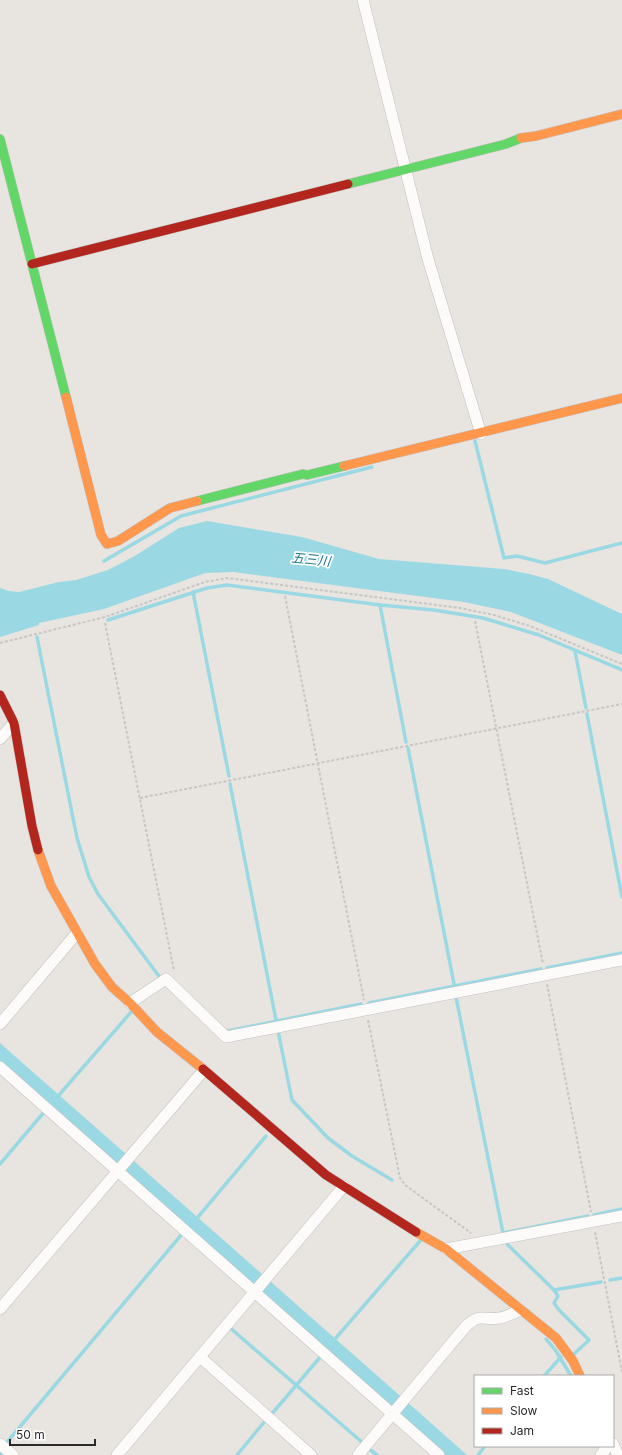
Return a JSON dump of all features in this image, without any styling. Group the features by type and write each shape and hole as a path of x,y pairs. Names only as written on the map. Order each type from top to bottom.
{"street":[{"path":"363,0 428,259 481,434"},
{"path":"32,264 506,144 521,138 536,136 622,114"},
{"path":"0,139 101,535 107,544 118,541 170,508 303,474 481,434 622,398"},
{"path":"0,695 14,723 32,826 40,857 51,886 94,964 112,987 130,1003 157,1032 204,1070 326,1175 446,1250 556,1338 573,1361 580,1375"},
{"path":"0,739 14,723"},
{"path":"0,1024 77,933"},
{"path":"130,1003 166,979 226,1037 622,960"},
{"path":"0,1067 439,1455"},
{"path":"0,1310 131,1154 204,1070"},
{"path":"117,1455 344,1186"},
{"path":"446,1250 622,1216"},
{"path":"358,1455 472,1320 484,1316 499,1318 520,1310"},
{"path":"200,1357 311,1455"},
{"path":"0,1444 12,1455"},
{"path":"601,1455 607,1447"}],"path":[{"path":"0,643 105,617 204,582 227,578 460,608 494,615 530,626 622,664"},
{"path":"285,596 400,1178 405,1185 468,1230 482,1244"},
{"path":"476,621 622,1372"},
{"path":"105,623 174,973 166,979"},
{"path":"140,798 622,704"}],"water":[{"name":"五三川","path":"207,521 302,537 379,559 504,569 548,579 622,614 622,655 511,612 464,602 233,572 205,573 104,609 39,623 39,625 0,637 0,588 19,592 59,582 76,580 108,570 133,557 179,528"},
{"path":"0,1043 467,1455 443,1455 0,1063"}],"waterway":[{"path":"475,441 504,558 517,556 545,563 622,543"},
{"path":"104,561 181,516 372,467"},
{"path":"108,620 207,588 227,585 380,605 434,610 483,618 539,635 622,670"},
{"path":"193,592 229,776"},
{"path":"380,605 406,742"},
{"path":"37,637 77,838 89,877 98,894 161,979"},
{"path":"575,651 586,708"},
{"path":"587,714 622,897"},
{"path":"408,748 455,989"},
{"path":"230,784 276,1020"},
{"path":"547,968 622,953"},
{"path":"369,1003 541,969"},
{"path":"456,997 503,1233 588,1216"},
{"path":"228,1031 361,1004"},
{"path":"59,1095 132,1011"},
{"path":"278,1031 292,1100 328,1138 352,1156 392,1180"},
{"path":"0,1164 45,1111"},
{"path":"198,1217 266,1136"},
{"path":"594,1215 622,1209"},
{"path":"8,1441 182,1234"},
{"path":"335,1339 420,1241"},
{"path":"507,1244 554,1290 558,1296 554,1303 589,1340 574,1354"},
{"path":"610,1280 622,1278"},
{"path":"554,1290 601,1282"},
{"path":"229,1327 363,1443"},
{"path":"546,1339 556,1351 570,1375"},
{"path":"270,1416 322,1355"},
{"path":"545,1375 561,1357"},
{"path":"237,1455 265,1421"},
{"path":"478,1455 484,1447"},
{"path":"368,1448 377,1455"}],"traffic: fast":[{"path":"348,184 506,144 521,138"},
{"path":"0,139 66,397"},
{"path":"197,501 303,474 307,475 344,466"}],"traffic: slow":[{"path":"521,138 536,136 622,114"},
{"path":"66,397 101,535 107,544 118,541 170,508 197,501"},
{"path":"344,466 622,398"},
{"path":"38,850 51,886 95,964 112,987 130,1003 157,1032 203,1069"},
{"path":"416,1232 446,1249 556,1338 573,1361 580,1375"}],"traffic: jam":[{"path":"32,264 348,184"},
{"path":"0,695 14,723 32,826 38,850"},
{"path":"203,1069 326,1175 416,1232"}]}
